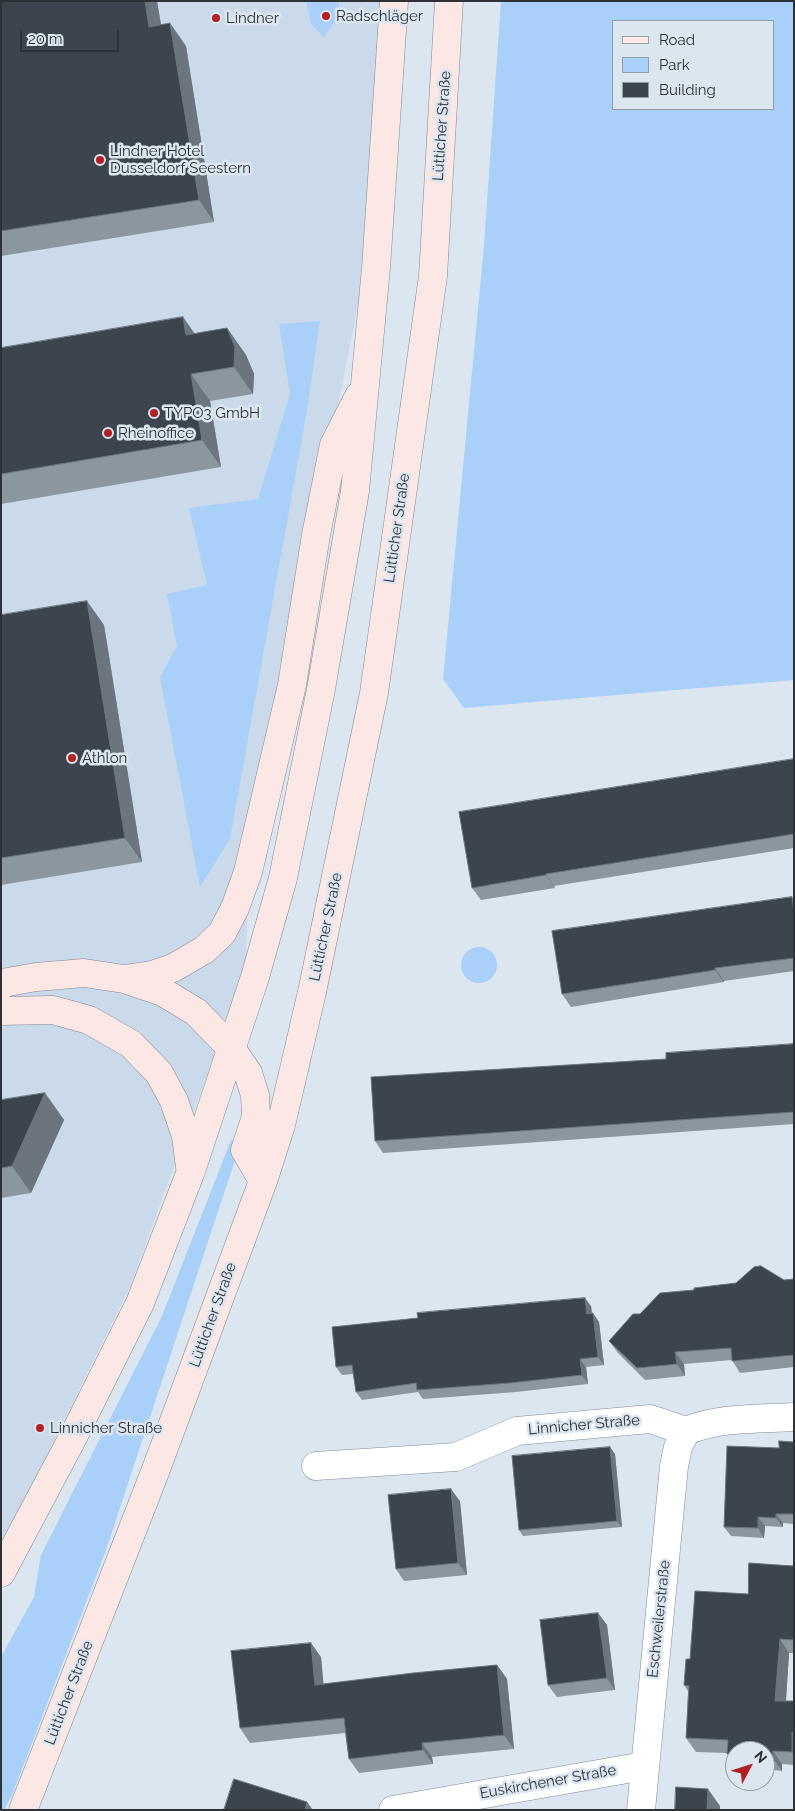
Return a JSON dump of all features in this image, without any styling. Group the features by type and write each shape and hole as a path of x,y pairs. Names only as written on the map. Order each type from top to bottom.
{"main road":[{"path":"1,1573 72,1439 140,1303 191,1171 255,977 284,878 321,689 353,500 377,258 394,1"},
{"name":"Lütticher Straße","path":"23,1810 155,1472 263,1181 281,1125 312,992 374,693 433,276 450,1"},
{"path":"124,979 152,975 173,968 204,950 222,933 235,908 248,872 292,685 316,535 334,445 365,385"},
{"path":"1,985 36,977 84,973 124,979 163,992 196,1012 231,1048 248,1073 255,1095 256,1117 246,1150 263,1181"},
{"path":"1,1011 53,1010 89,1020 131,1044 159,1073 174,1101 186,1136 191,1171"}],"street":[{"path":"686,1431 700,1425 718,1422 794,1416"},
{"name":"Linnicher Straße","path":"316,1466 456,1457 517,1431 650,1419 686,1431"},
{"name":"Eschweilerstraße","path":"641,1810 674,1466 678,1447 686,1431"},
{"name":"Euskirchener Straße","path":"393,1810 644,1766"}],"shaded area":[{"path":"1,1 381,1 367,258 248,866 246,968 130,1287 1,1549"}],"green space":[{"path":"306,1 339,1 339,16 324,37 311,24"},
{"path":"501,1 794,1 794,680 464,708 443,679 484,245"},
{"path":"320,321 306,416 230,839 200,887 160,677 177,646 167,594 207,585 189,508 258,499 290,394 279,324"},
{"path":"479,947 491,953 497,965 491,977 479,983 467,977 461,965 467,953"},
{"path":"231,1140 240,1145 105,1553 12,1795 4,1810 1,1810 1,1657 34,1597 41,1555 162,1316"}],"building":[{"name":"Lindner Hotel Dusseldorf Seestern","path":"1,1 145,1 149,27 170,23 199,200 1,231"},
{"name":"Rheinoffice","path":"183,317 186,335 227,328 235,347 234,367 191,374 202,440 1,474 1,348"},
{"name":"Athlon","path":"87,601 125,838 1,858 1,615"},
{"path":"794,759 794,834 546,874 472,888 459,812"},
{"path":"792,897 794,958 715,968 715,970 562,994 552,931"},
{"path":"794,1044 794,1112 375,1141 371,1077 666,1059 666,1053"},
{"path":"45,1093 12,1166 1,1168 1,1100"},
{"path":"761,1266 784,1280 794,1279 794,1355 732,1361 731,1348 675,1352 677,1364 637,1368 609,1341 633,1314 640,1314 660,1293 736,1283 754,1267"},
{"path":"585,1298 587,1314 593,1313 598,1357 580,1359 582,1375 417,1390 416,1383 356,1392 352,1365 336,1367 332,1327 418,1318 417,1313"},
{"path":"779,1441 794,1442 794,1514 776,1514 776,1518 758,1517 758,1528 724,1527 727,1446 779,1448"},
{"path":"610,1447 617,1521 519,1530 512,1456"},
{"path":"451,1489 458,1563 396,1569 388,1495"},
{"path":"749,1563 794,1566 794,1634 793,1640 780,1639 775,1701 794,1701 792,1752 775,1751 775,1741 728,1741 686,1738 689,1686 684,1685 686,1659 690,1659 695,1591 748,1594"},
{"path":"598,1613 607,1678 548,1685 540,1620"},
{"path":"311,1643 315,1685 497,1665 504,1735 422,1743 423,1750 349,1759 344,1718 240,1728 231,1651"},
{"path":"234,1779 307,1802 305,1810 224,1810"},
{"path":"676,1787 708,1789 707,1810 675,1810"}],"place":[{"name":"Radschläger","path":"326,16"},
{"name":"Lindner","path":"216,18"},
{"name":"Lindner Hotel Dusseldorf Seestern","path":"100,160"},
{"name":"TYPO3 GmbH","path":"154,413"},
{"name":"Rheinoffice","path":"108,433"},
{"name":"Athlon","path":"72,758"},
{"name":"Linnicher Straße","path":"40,1428"}]}
